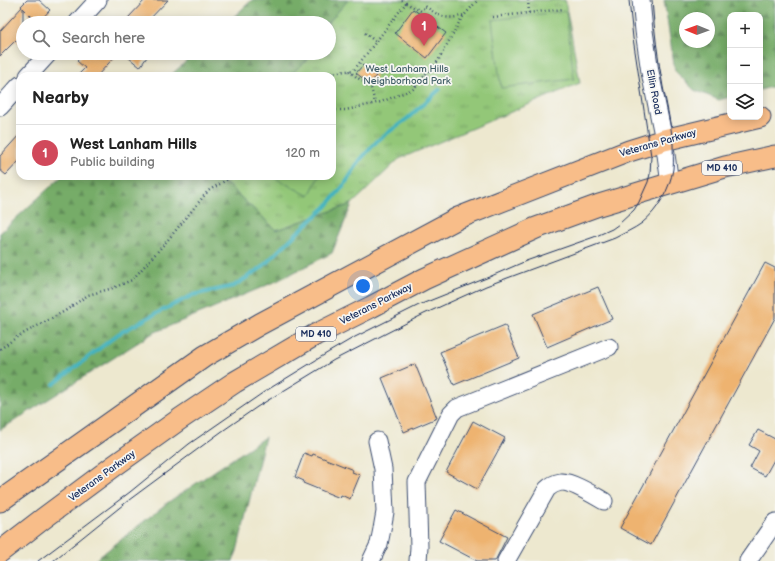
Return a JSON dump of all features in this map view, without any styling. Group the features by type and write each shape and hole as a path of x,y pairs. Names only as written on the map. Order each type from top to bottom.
{"main road":[{"name":"Veterans Parkway","path":"763,116 775,113"},
{"name":"Veterans Parkway","path":"0,501 205,356 260,324 458,218 629,150 747,120"},
{"name":"Veterans Parkway","path":"0,552 180,419 235,382 315,335 424,279 536,228 600,205 725,167 775,156"}],"street":[{"path":"83,16 98,0"},
{"name":"Ellin Road","path":"641,0 650,72 664,140 670,184"},
{"path":"32,72 43,60"},
{"path":"0,107 16,89"},
{"path":"422,559 419,547 418,482 451,414 457,408 609,347"},
{"path":"372,561 379,544 385,512 383,469 377,441"},
{"path":"506,561 547,489 552,484 562,482 571,484 604,500"},
{"path":"748,561 775,522"}],"path":[{"path":"402,0 420,11 425,6 443,17 455,18 465,14"},
{"path":"336,110 346,110 380,102 413,89 438,61 461,19 477,0"},
{"path":"528,0 529,13"},
{"path":"336,72 354,70 406,3"},
{"path":"494,17 563,9"},
{"path":"365,33 376,42"},
{"path":"349,71 371,88 375,103"},
{"path":"0,349 17,337 65,311 88,295 113,288 132,280 167,241 208,191 226,180"}],"green space":[{"path":"252,0 348,0 334,16 235,16"},
{"name":"West Lanham Hills Neighborhood Park","path":"348,0 565,0 580,83 399,159 352,204 276,230 222,180 336,180 336,72 294,72 307,60 336,60 336,16 334,16"},
{"path":"664,0 775,0 775,86 763,89 763,12 727,12 727,98 719,100 694,90 675,71"},
{"path":"566,11 574,79 501,88 492,20"},
{"path":"187,60 307,60 294,72 174,72"},
{"path":"58,180 222,180 276,230 352,204 332,253 277,281 153,333 0,430 0,233"},
{"path":"279,180 317,180 309,196"},
{"path":"265,437 237,551 233,561 94,561 167,503"}],"building":[{"path":"27,0 39,0 50,10 44,16 31,16 23,8 23,16 16,16 16,40 0,56 0,31 22,7 21,6"},
{"path":"145,0 168,0 153,16 130,16"},
{"path":"413,9 446,33 427,58 395,33"},
{"path":"112,60 101,72 81,72 85,68 77,61"},
{"path":"132,60 145,60 140,67"},
{"path":"363,65 376,76 370,84 356,73"},
{"path":"16,138 16,164 6,175 0,170 0,156"},
{"path":"765,263 775,268 775,318 651,545 620,528"},
{"path":"598,287 612,319 547,347 533,314"},
{"path":"505,325 519,358 454,385 440,352"},
{"path":"415,364 437,418 404,432 382,378"},
{"path":"473,421 505,438 477,489 446,472"},
{"path":"758,430 775,439 775,458 765,476 750,468 759,451 749,445"},
{"path":"304,453 312,456 313,454 336,463 353,470 352,472 360,475 350,499 341,495 340,498 303,483 304,481 295,477"},
{"path":"456,510 507,537 495,561 477,561 439,541"}],"waterway":[{"path":"54,384 118,334 193,295 234,286 261,268 326,207 345,184 360,160 378,140 408,118 440,89"}],"tram line":[{"path":"38,561 130,492 189,444 264,392 329,352 353,338 419,305 526,261 594,237 612,229 634,210 648,182 651,156 633,38 629,0"},
{"path":"53,561 129,500 221,432 257,407 334,360 424,314 486,286 615,238 636,227 648,218 662,199 669,184 673,169 673,144 658,55 652,0"}],"place":[{"name":"West Lanham Hills","path":"424,46"}]}
